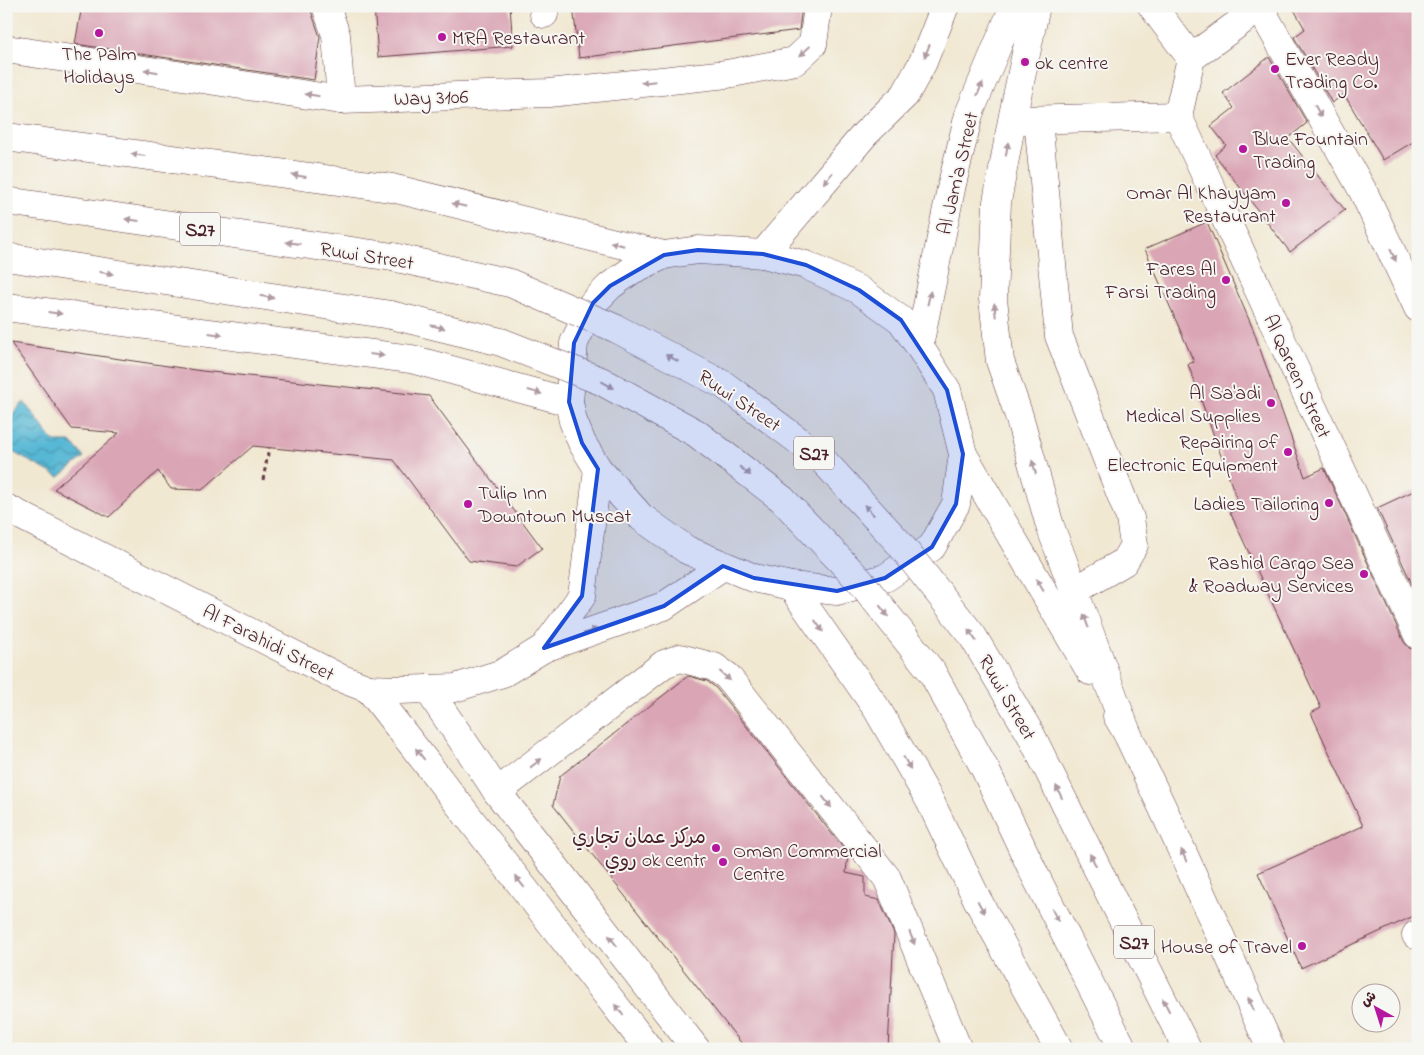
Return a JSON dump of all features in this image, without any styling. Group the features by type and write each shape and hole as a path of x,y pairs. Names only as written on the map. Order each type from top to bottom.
{"main road":[{"path":"326,6 336,35 341,100"},
{"name":"Way 3106","path":"6,49 341,100 549,93 727,74 795,61 813,44 818,6"},
{"path":"763,254 865,134 905,95 923,62 945,6"},
{"name":"Al Jam'a Street","path":"919,346 952,184 969,114 1009,18 1016,6"},
{"path":"1036,6 1025,120 997,202 994,299 1000,361 1019,416 1050,526 1127,733 1169,822 1270,1049"},
{"path":"1152,6 1192,58"},
{"path":"1025,120 1178,116 1192,58 1261,7 1363,191 1418,308"},
{"name":"Al Qareen Street","path":"1178,116 1418,635"},
{"path":"1025,120 1059,336 1130,518 1134,545 1124,562 1074,591"},
{"path":"6,138 392,188 664,255"},
{"name":"Ruwi Street","path":"6,201 393,257 510,283 617,329 724,385 819,456 900,543 972,635 1030,733 1187,1049"},
{"path":"963,454 956,504 932,547 885,578 837,591 791,586 754,578 687,550 641,517 598,469 582,443 573,422 568,402 574,343 593,303 610,286 632,270 664,255 698,250 763,254 806,265 858,290 901,320 947,390 963,454 1127,733"},
{"path":"6,257 391,315 501,342 601,381 696,433 782,499 861,582 932,672 985,769 1033,871 1123,1049"},
{"path":"6,306 411,359 568,402"},
{"name":"Al Farahidi Street","path":"544,648 582,596 598,469"},
{"name":"Al Farahidi Street","path":"6,508 340,678 369,689 455,688 503,673 544,648 664,606 723,566"},
{"path":"791,586 877,709 930,801 977,899 1059,1049"},
{"path":"497,792 664,664 680,658 714,667 727,676 887,878 958,1049"},
{"path":"369,689 649,1049"},
{"path":"428,689 497,792 696,1049"}],"path":[{"path":"264,480 269,448"}],"highlighted area":[{"path":"698,250 763,254 806,265 859,290 901,320 947,390 963,454 956,504 932,547 885,578 837,591 754,578 723,566 664,606 544,648 582,596 598,469 582,443 569,402 574,343 593,303 610,286 664,255"}],"water":[{"path":"24,402 54,442 71,442 84,457 59,477 9,450 14,412"}],"building":[{"path":"82,6 311,6 320,37 314,80 75,44"},
{"path":"374,6 510,6 513,46 378,57"},
{"path":"573,6 802,6 799,30 579,58"},
{"path":"1292,6 1418,6 1418,139 1383,160 1344,94 1332,103 1294,37 1305,29"},
{"path":"1269,57 1307,123 1288,138 1345,210 1290,252 1215,155 1226,145 1211,126 1234,108 1223,93"},
{"path":"1207,222 1253,329 1305,477 1324,468 1404,642 1409,648 1418,650 1418,914 1301,968 1258,873 1363,826 1311,713 1321,708 1230,512 1240,508 1188,364 1194,362 1145,249"},
{"name":"Tulip Inn Downtown Muscat","path":"11,343 202,371 429,396 542,548 516,567 469,561 394,460 253,446 202,490 171,489 158,471 109,517 54,489 119,433 72,429"},
{"path":"1418,489 1418,597 1377,508"},
{"name":"Oman Commercial Centre","path":"688,676 707,681 716,688 848,854 846,873 865,877 865,897 879,900 894,934 888,1049 746,1049 553,805 560,776"}],"place":[{"name":"The Palm Holidays","path":"99,33"},
{"name":"MRA Restaurant","path":"442,37"},
{"name":"ok centre","path":"1025,62"},
{"name":"Ever Ready Trading Co.","path":"1275,69"},
{"name":"Blue Fountain Trading","path":"1243,149"},
{"name":"Omar Al Khayyam Restaurant","path":"1286,203"},
{"name":"Fares Al Farsi Trading","path":"1226,280"},
{"name":"Al Sa'adi Medical Supplies","path":"1271,403"},
{"name":"Repairing of Electronic Equipment","path":"1288,452"},
{"name":"Ladies Tailoring","path":"1329,503"},
{"name":"Tulip Inn Downtown Muscat","path":"468,504"},
{"name":"Rashid Cargo Sea & Roadway Services","path":"1364,574"},
{"name":"مركز عمان تجاري روي ok centr","path":"716,848"},
{"name":"Oman Commercial Centre","path":"723,862"},
{"name":"House of Travel","path":"1302,946"}]}
